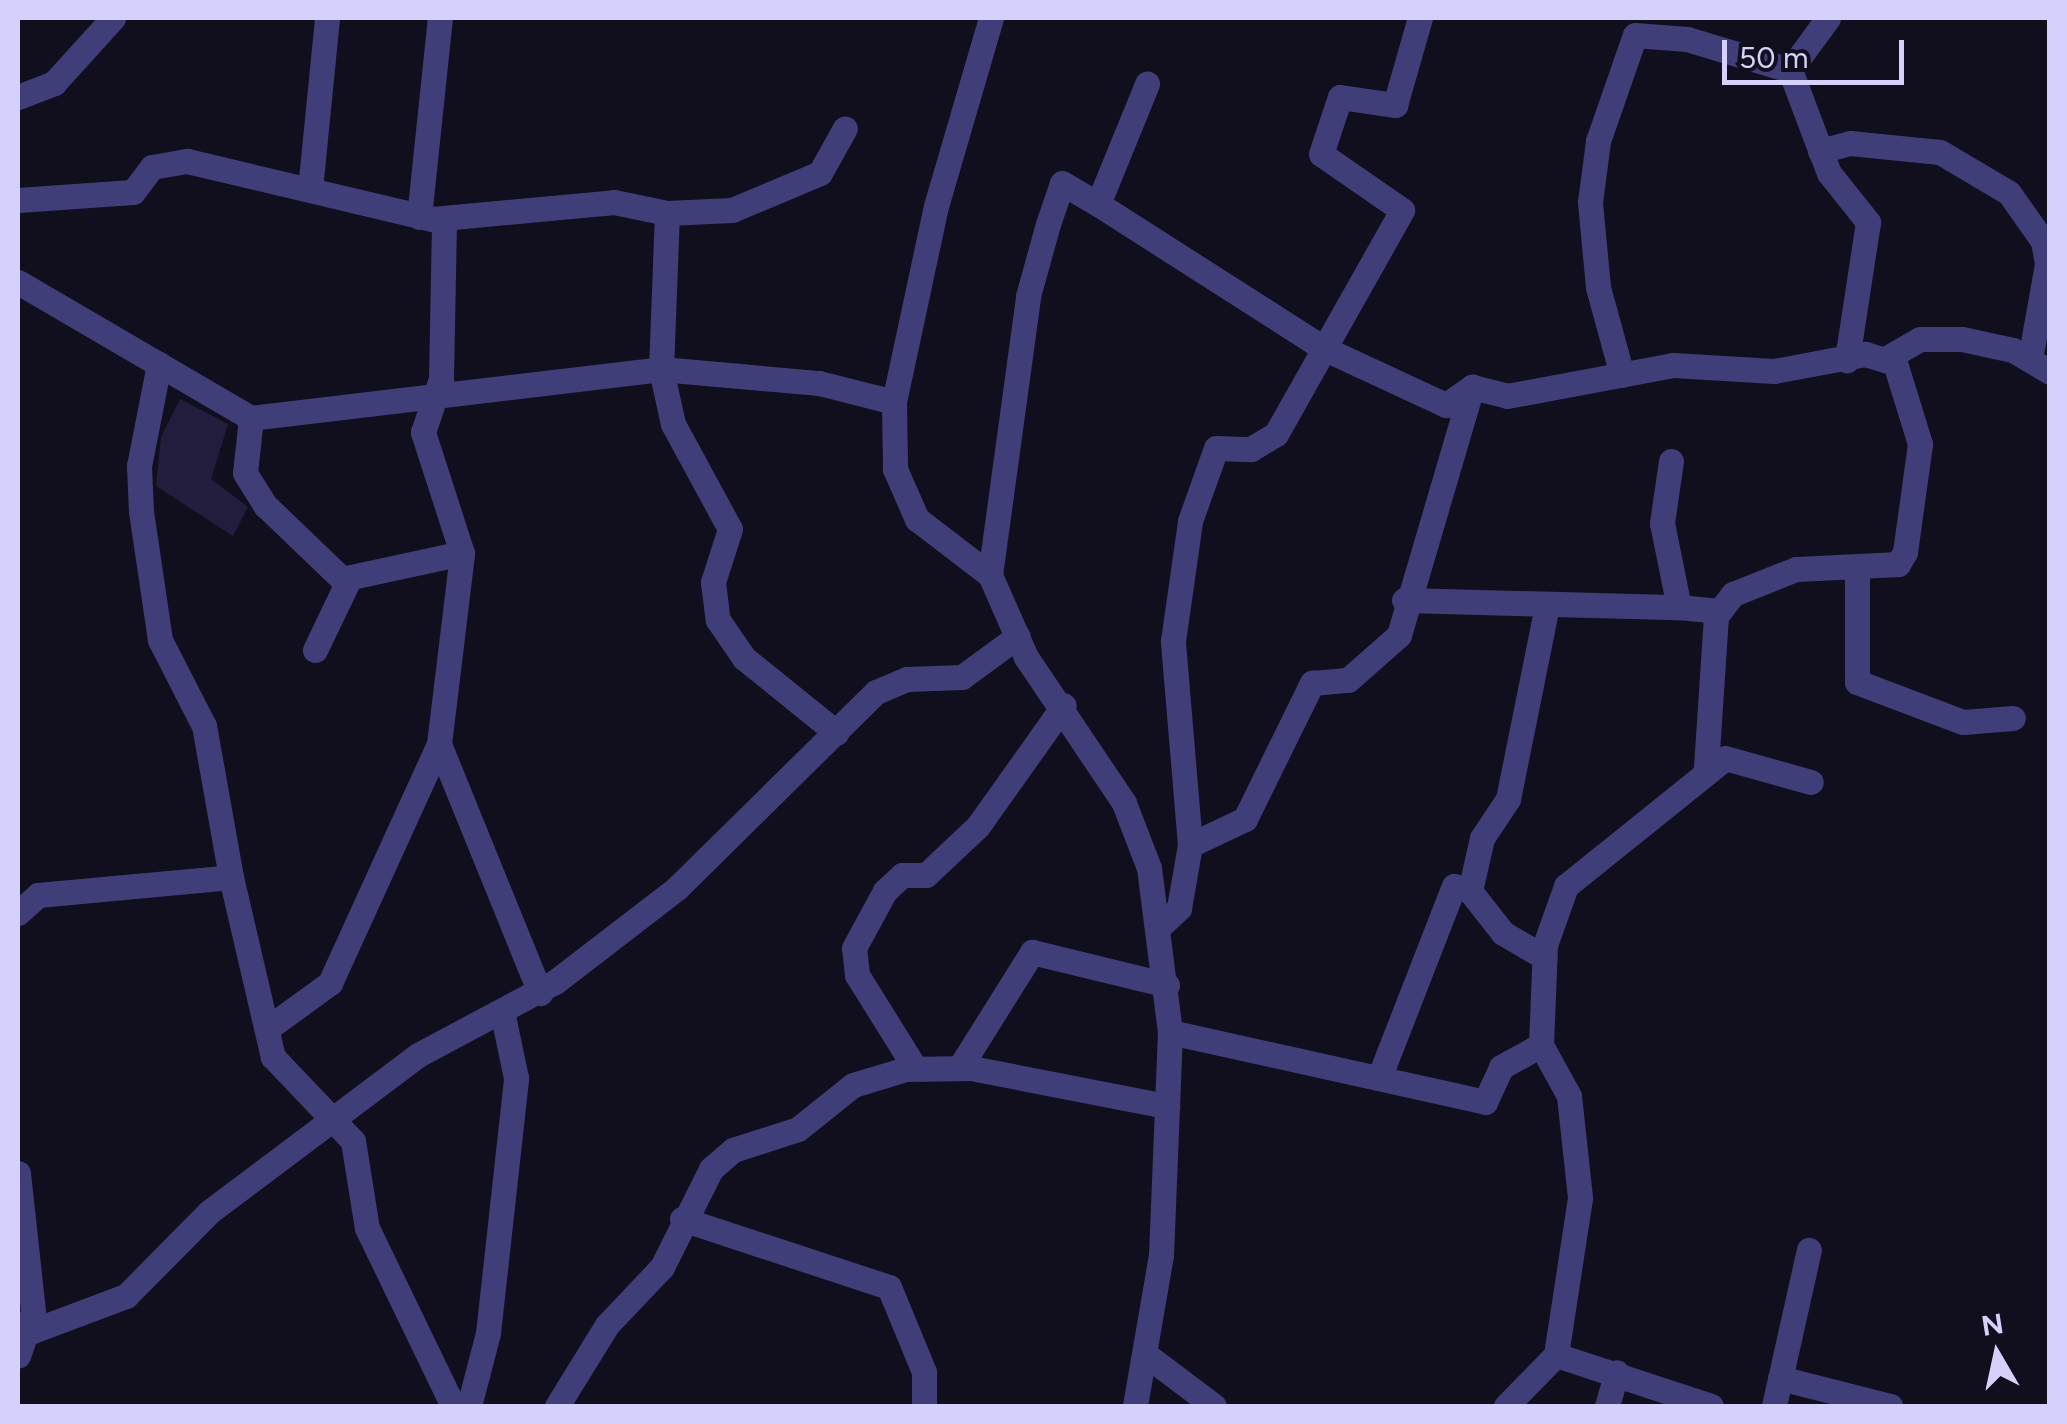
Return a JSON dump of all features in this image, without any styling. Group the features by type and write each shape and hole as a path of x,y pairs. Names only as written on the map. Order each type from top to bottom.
{"street":[{"path":"18,97 54,83 113,18"},
{"path":"310,189 328,18"},
{"path":"268,1028 330,983 439,744 462,554 427,458 423,432 435,397 432,218 440,18"},
{"path":"992,18 936,206 894,402 904,499 990,575 1018,636 1124,803 1160,925 1170,1032 1161,1256 1135,1406"},
{"path":"1160,925 1180,908 1190,845 1173,641 1190,521 1216,448 1266,444 1402,210 1321,154 1340,97 1395,106 1420,18"},
{"path":"1790,70 1828,18"},
{"path":"1622,375 1598,288 1590,202 1598,142 1636,35 1688,39 1790,70"},
{"path":"1790,70 1820,151 1868,222 1847,360"},
{"path":"1098,204 1146,84"},
{"path":"18,200 133,192 152,167 187,161 432,218 614,202 667,214 732,210 800,187 833,158 845,128"},
{"path":"990,575 1028,296 1062,183 1323,348 1446,405 1472,387 1507,396 1673,364 1774,371 1847,360 1885,359 1920,339 1948,339 2040,365 2047,264 2044,241 2009,193 1940,152 1865,143 1820,151"},
{"path":"667,214 662,369 673,424 730,529 713,582 718,620 744,658 837,733"},
{"path":"18,282 251,418 662,369 819,383 894,402"},
{"path":"1506,1406 1556,1355 1580,1198 1569,1096 1541,1044 1544,957 1566,886 1679,800 1706,768 1720,611 1733,594 1778,573 1898,564 1912,528 1920,444 1907,378 1885,359"},
{"path":"160,364 139,466 141,512 160,640 204,726 231,877 268,1028 285,1076 336,1120 362,1168 367,1228 453,1406"},
{"path":"1190,845 1245,819 1312,683 1348,680 1399,635 1404,600 1442,509 1472,387"},
{"path":"251,418 244,473 266,506 350,580"},
{"path":"1671,461 1662,523 1679,607"},
{"path":"350,580 462,554"},
{"path":"1857,566 1857,682 1963,722 2013,718"},
{"path":"315,650 350,580"},
{"path":"1404,600 1720,611"},
{"path":"1470,891 1522,746 1547,606"},
{"path":"30,1332 126,1296 187,1231 418,1055 504,1016 540,992 676,888 876,692 907,679 962,678 1018,636"},
{"path":"915,1068 857,975 854,948 886,891 902,875 926,875 978,826 1064,706"},
{"path":"439,744 540,992"},
{"path":"1706,768 1746,761 1811,782"},
{"path":"19,904 231,877"},
{"path":"1379,1078 1454,886 1470,891 1503,933 1544,957"},
{"path":"960,1068 1032,952 1168,985"},
{"path":"469,1406 488,1334 515,1095 504,1016"},
{"path":"1170,1032 1485,1102 1500,1067 1541,1044"},
{"path":"557,1406 607,1325 662,1267 694,1190 732,1150 798,1130 854,1085 915,1068 960,1068 1167,1106"},
{"path":"18,1173 30,1332 18,1356"},
{"path":"682,1219 889,1287 924,1372 924,1406"},
{"path":"1774,1406 1809,1250"},
{"path":"1145,1354 1214,1406"},
{"path":"1556,1355 1617,1372 1701,1405"},
{"path":"1607,1406 1617,1372"},
{"path":"1780,1378 1890,1406"}],"building":[{"path":"180,399 228,424 211,479 248,507 233,536 156,486 161,437"}]}
